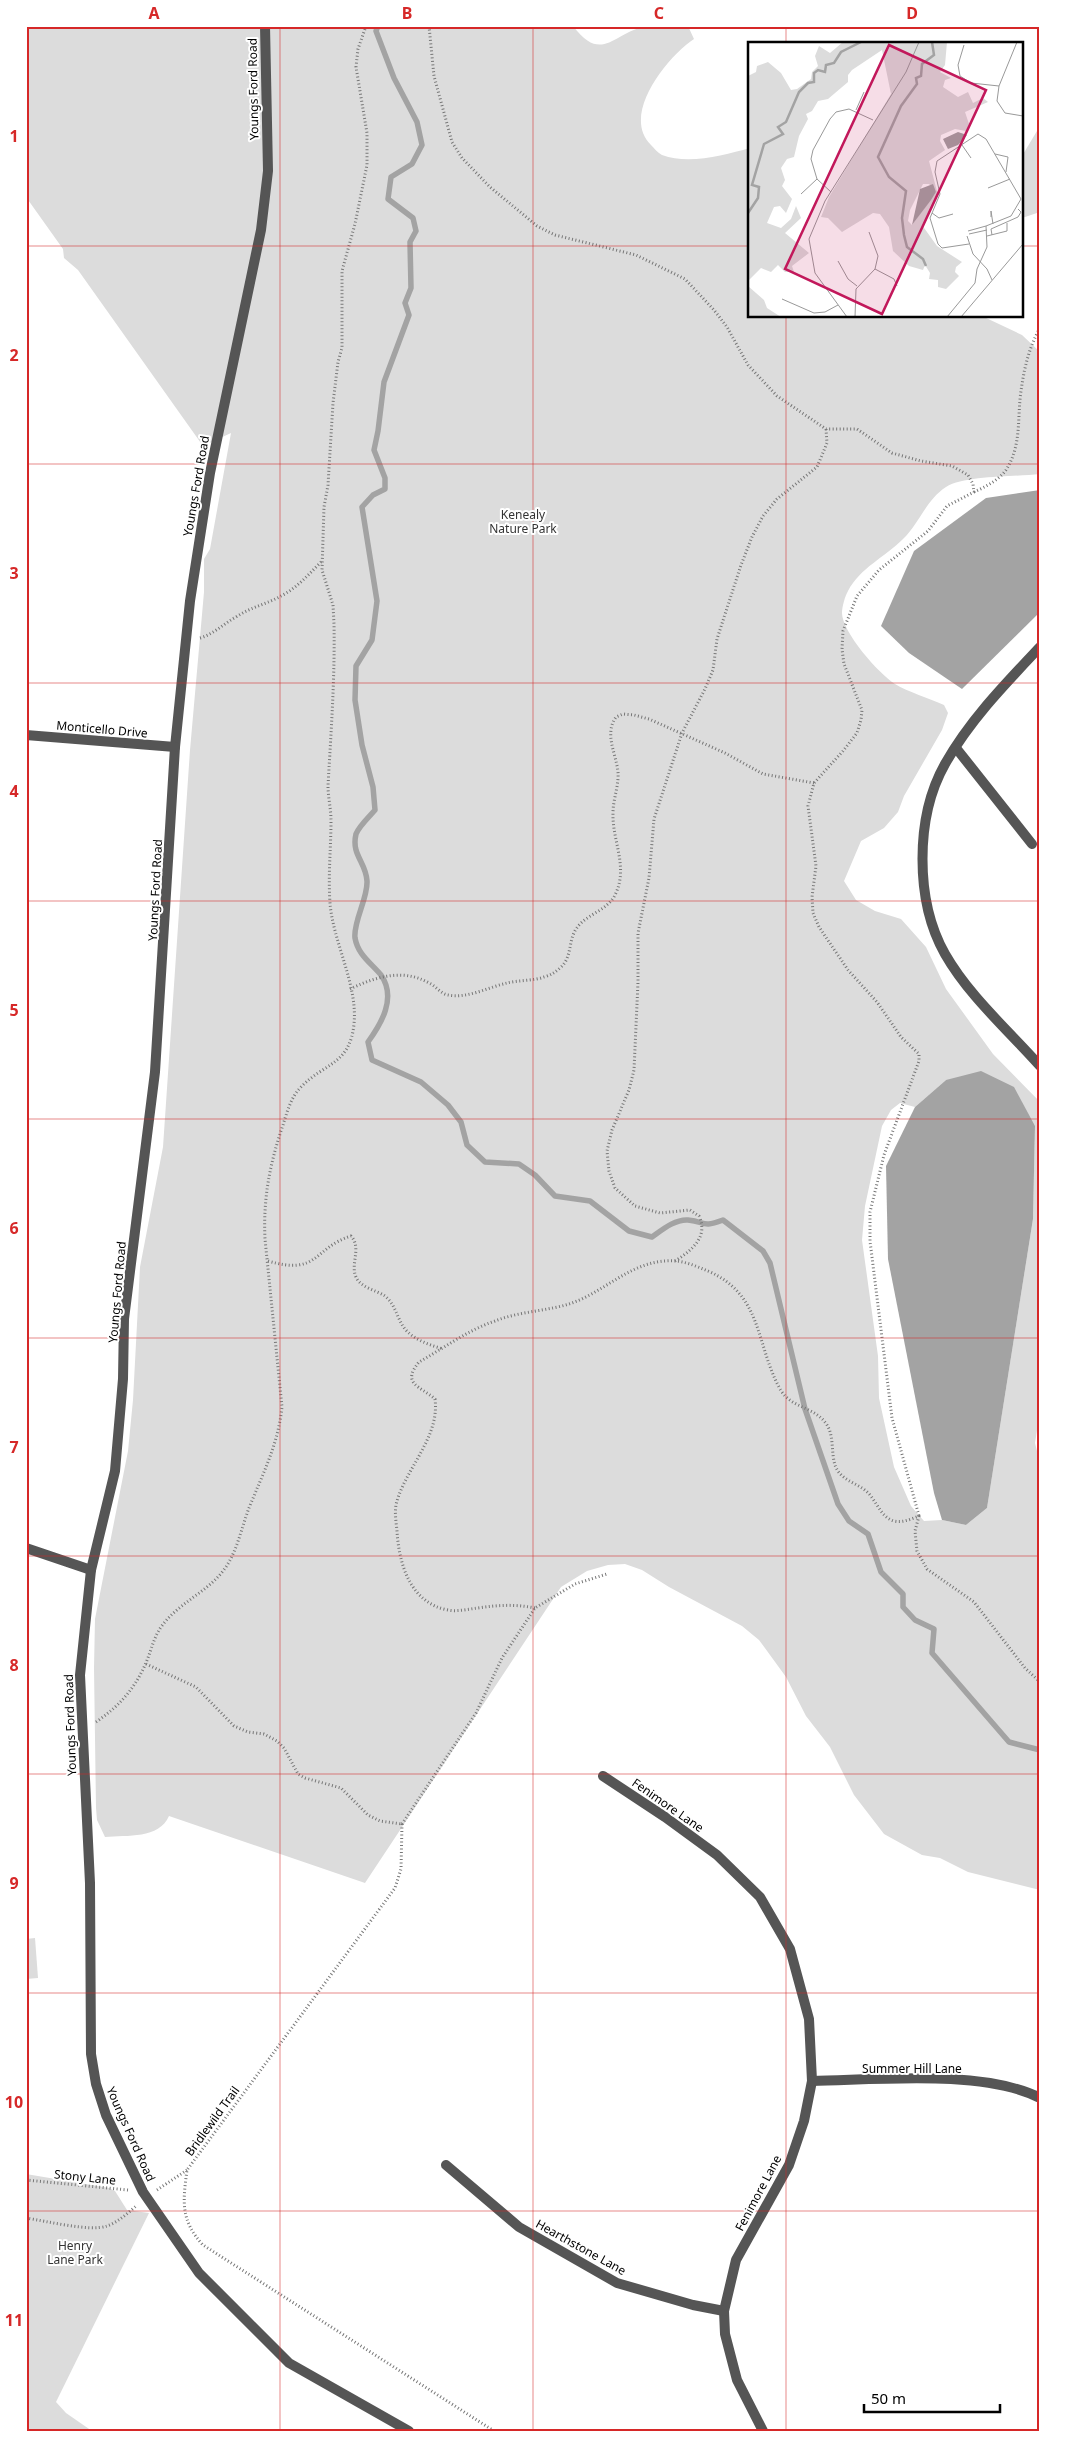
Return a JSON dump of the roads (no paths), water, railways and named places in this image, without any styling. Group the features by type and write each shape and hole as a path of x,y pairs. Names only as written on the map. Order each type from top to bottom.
{"street":[{"name":"Youngs Ford Road","path":"264,26 268,171 261,230 210,473 190,601 175,747 155,1072 124,1319 123,1379 115,1471 90,1570 80,1675 90,1883 91,2054 96,2084 106,2115 147,2194 198,2273 289,2363 409,2431"},
{"path":"1040,647 990,700 944,765 931,802 923,845 922,881 930,919 945,953 967,985 1040,1066"},
{"name":"Monticello Drive","path":"26,735 175,747"},
{"path":"956,748 1032,844"},
{"path":"26,1548 90,1570"},
{"name":"Fenimore Lane","path":"603,1776 665,1816 718,1855 760,1897 790,1949 809,2019 812,2081 804,2121 789,2166 736,2260 724,2311 725,2334 737,2380 763,2431"},
{"name":"Summer Hill Lane","path":"812,2081 951,2078 1022,2089 1040,2098"},
{"name":"Hearthstone Lane","path":"446,2164 519,2227 617,2283 693,2305 724,2311"}],"waterway":[{"path":"378,26 376,31 394,78 417,122 422,145 412,164 391,177 388,199 413,218 416,231 410,242 411,288 405,303 409,315 384,382 374,450 385,478 385,489 373,495 362,507 377,601 372,640 356,666 355,700 362,745 373,787 375,810 356,834 355,848 366,874 367,888 356,925 355,938 362,954 381,975 388,993 382,1019 368,1042 372,1060 421,1082 448,1105 461,1122 467,1145 485,1162 519,1164 535,1175 555,1196 590,1201 629,1231 652,1237 678,1221 688,1220 707,1224 723,1220 763,1251 770,1263 805,1409 838,1504 849,1521 868,1534 881,1572 903,1594 903,1607 915,1620 934,1629 932,1653 1009,1742 1040,1750"}],"park label":[{"name":"Kenealy Nature Park","path":"523,521"},
{"name":"Henry Lane Park","path":"75,2252"}]}
